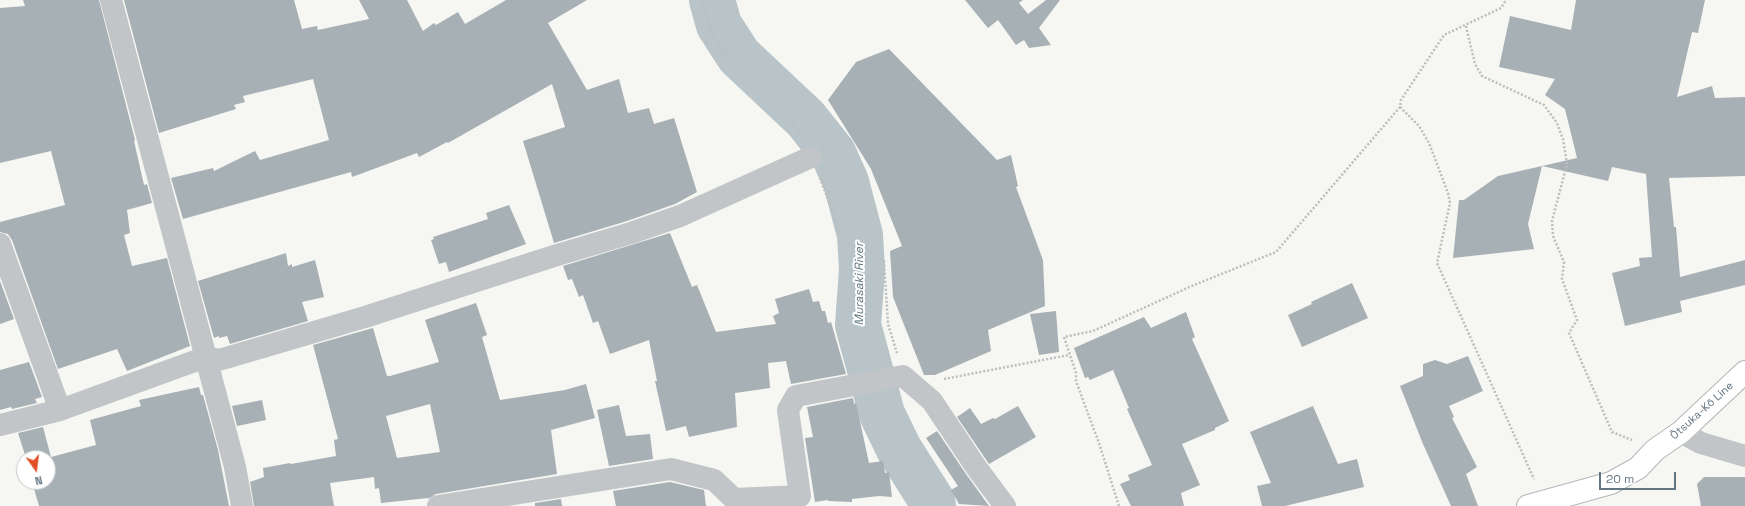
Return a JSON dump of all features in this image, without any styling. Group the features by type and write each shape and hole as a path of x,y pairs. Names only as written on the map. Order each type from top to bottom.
{"main road":[{"name":"Ōtsuka-Kō Line","path":"1533,504 1611,483 1638,468 1656,450 1681,432 1745,372"}],"street":[{"path":"111,0 235,467 242,506"},
{"path":"0,425 60,410 206,357 219,360 342,324 631,233 680,216 811,157"},
{"path":"0,244 60,410"},
{"path":"438,506 671,469 714,480 732,503 800,496 788,410 796,396 891,381 932,401 976,467 1005,506"},
{"path":"1681,432 1701,443 1745,456"}],"path":[{"path":"701,0 711,32 726,58 794,124 811,157 841,235 852,246 868,250 884,261 891,381 1069,355"},
{"path":"1119,506 1099,443 1076,381 1076,373 1064,337 1093,331 1194,285 1276,252 1400,108 1402,100 1444,35 1466,26 1501,8 1506,0"},
{"path":"1466,26 1475,64 1482,76 1544,105 1557,123 1563,139 1567,164 1552,221 1553,236 1564,262 1562,279 1577,320 1569,333 1612,432 1656,450"},
{"path":"1400,108 1419,126 1430,143 1448,193 1450,204 1437,263 1536,484 1533,504"}],"building":[{"path":"23,0 99,0 135,140 144,185 147,184 152,203 127,210 130,233 124,235 132,266 167,258 190,346 127,371 117,349 58,369 12,240 8,234 0,232 0,222 65,205 51,151 0,163 0,8 25,6"},
{"path":"124,0 294,0 302,29 317,26 318,30 369,19 359,0 407,0 423,31 434,23 436,25 458,12 465,24 506,0 587,0 548,23 587,90 619,79 628,113 649,108 654,124 674,118 697,192 675,204 627,221 554,243 523,141 565,127 552,84 448,143 447,142 419,157 417,153 352,177 351,172 183,219 171,178 213,168 214,171 255,151 260,160 329,140 313,79 243,96 245,102 234,105 236,109 159,133"},
{"path":"965,0 1023,0 1019,3 1028,14 1046,0 1060,0 1039,28 1051,45 1029,48 1024,40 1016,45 998,20 988,28"},
{"path":"1576,0 1705,0 1698,33 1692,32 1677,97 1712,86 1715,98 1745,97 1745,176 1669,178 1674,227 1676,227 1680,277 1745,260 1745,285 1680,301 1682,312 1625,326 1612,273 1640,266 1639,258 1652,257 1646,174 1612,167 1608,181 1542,166 1577,158 1565,109 1545,95 1555,79 1499,67 1510,16 1571,30"},
{"path":"889,49 997,160 1011,155 1018,186 1016,187 1043,260 1045,306 988,330 991,351 935,375 924,375 893,297 890,251 902,246 871,169 828,100 856,62"},
{"path":"1542,166 1528,224 1534,249 1453,258 1459,200 1464,200 1498,176"},
{"path":"509,205 526,244 449,272 446,262 439,264 431,240 434,239 433,237 488,219 486,213"},
{"path":"670,233 692,287 697,285 716,332 776,324 773,316 779,313 775,299 809,289 813,302 819,301 822,311 825,311 828,323 831,322 846,374 791,384 786,361 768,363 770,388 735,393 737,427 689,437 686,426 666,431 655,381 657,381 649,340 610,354 598,321 593,323 583,295 579,297 572,279 568,280 563,266"},
{"path":"286,253 288,266 292,264 292,267 315,260 324,297 302,302 308,321 230,344 227,336 219,338 219,336 214,338 198,281"},
{"path":"0,281 14,319 0,324"},
{"path":"1352,283 1368,318 1302,347 1288,315 1312,304 1311,302"},
{"path":"476,303 487,335 482,337 500,400 565,390 586,384 595,418 551,430 557,474 436,494 428,499 381,503 379,488 375,489 374,477 330,483 334,506 254,506 250,482 264,477 263,468 336,456 334,440 338,439 313,345 373,328 387,376 390,376 439,362 425,320","holes":["430,404 440,452 397,458 386,416"]},
{"path":"1056,311 1059,352 1039,355 1030,314"},
{"path":"1186,312 1195,337 1192,339 1229,421 1215,428 1215,430 1182,444 1200,485 1181,493 1184,506 1131,506 1120,484 1130,480 1128,475 1152,465 1127,409 1129,408 1113,370 1090,380 1088,377 1085,378 1074,348 1144,317 1151,328"},
{"path":"1468,356 1483,391 1449,406 1454,417 1452,418 1477,467 1466,474 1478,506 1451,506 1423,444 1400,386 1423,376 1423,364 1435,360 1447,364"},
{"path":"29,362 42,397 35,399 37,403 12,409 11,407 0,410 0,370"},
{"path":"199,387 201,395 203,395 218,450 229,506 39,506 34,490 56,490 56,456 96,445 90,420 141,406 139,400"},
{"path":"853,398 854,404 856,403 869,463 883,461 885,473 889,472 892,497 879,496 852,499 852,502 828,500 815,502 805,438 813,437 807,407"},
{"path":"262,400 266,420 237,426 232,406"},
{"path":"619,405 626,436 650,434 653,459 609,466 597,410"},
{"path":"1018,406 1036,437 989,464 957,417 970,408 981,424 993,418 995,419"},
{"path":"1313,406 1338,464 1357,459 1364,487 1285,506 1262,506 1257,486 1271,483 1250,432"},
{"path":"43,427 49,450 23,450 18,433"},
{"path":"937,431 989,506 959,504 951,490 958,486 926,438"},
{"path":"1704,477 1745,477 1745,506 1701,506 1697,484"},
{"path":"670,482 704,490 706,506 616,506 613,491"},
{"path":"561,499 562,506 535,506 535,503"}],"waterway":[{"name":"Murasaki River","path":"712,0 719,25 739,56 806,119 833,153 846,182 860,235 862,270 858,325 882,414 899,449 932,501 933,506"}]}
